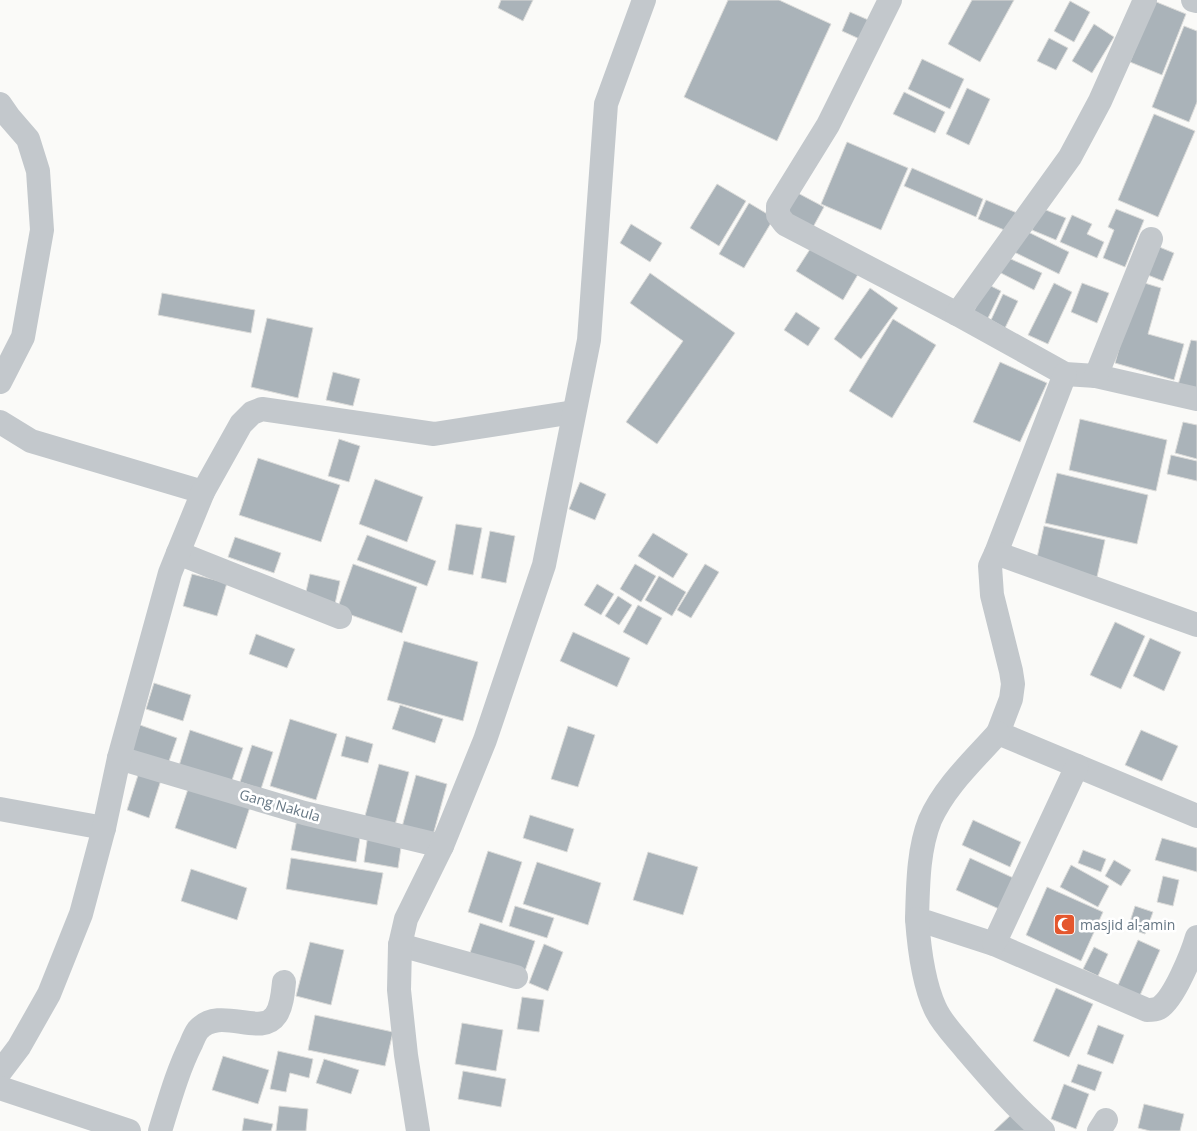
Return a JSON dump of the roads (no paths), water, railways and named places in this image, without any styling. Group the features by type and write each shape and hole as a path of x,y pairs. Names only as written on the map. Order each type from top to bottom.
{"street":[{"path":"418,1131 406,1055 399,990 400,945 406,919 442,846 486,740 544,565 589,340 606,104 644,0"},
{"path":"890,0 828,125 778,206 778,215 786,224 1066,374 1096,376 1197,399"},
{"path":"956,314 1070,157 1100,102 1145,0"},
{"path":"1193,0 1197,1"},
{"path":"0,104 28,139 38,171 42,230 23,337 0,382"},
{"path":"1096,376 1151,239"},
{"path":"1043,1131 1014,1104 976,1062 947,1027 935,1008 922,965 917,919 918,883 923,847 930,821 942,798 998,733 1011,699 1013,684 1011,671 992,595 990,566 1066,374"},
{"path":"0,1072 19,1047 49,994 81,914 120,758 170,573 203,492 241,424 252,413 262,409 434,434 574,412"},
{"path":"0,422 31,441 203,492"},
{"path":"178,553 340,617"},
{"path":"996,553 1197,625"},
{"path":"998,733 1197,816"},
{"name":"Gang Nakula","path":"120,758 304,813 442,846"},
{"path":"994,944 1077,766"},
{"path":"0,809 104,828"},
{"path":"917,919 994,944 1147,1010 1157,1009 1165,1003 1190,959 1197,937"},
{"path":"400,945 516,977"},
{"path":"160,1131 183,1059 197,1031 207,1022 220,1019 264,1024 276,1016 284,982"},
{"path":"0,1088 129,1131"}],"place":[{"name":"masjid al-amin","path":"1064,924"}]}
